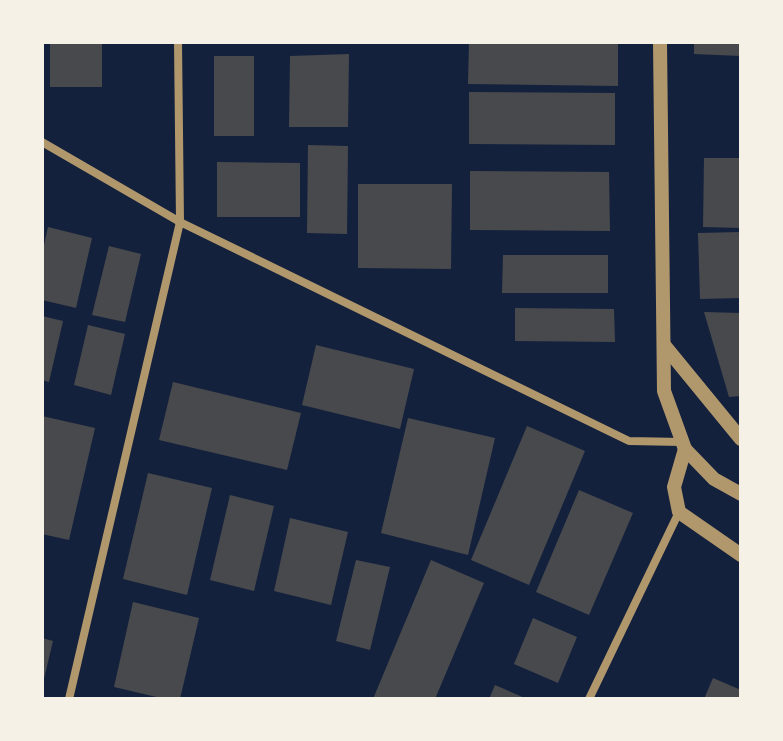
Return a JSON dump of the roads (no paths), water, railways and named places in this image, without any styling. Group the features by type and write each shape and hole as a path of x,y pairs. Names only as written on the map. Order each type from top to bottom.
{"street":[{"path":"69,699 180,222 178,42"},
{"path":"660,42 664,391 684,445 714,479 741,494"},
{"path":"42,142 180,222 629,441 684,445"},
{"path":"664,345 741,439"},
{"path":"589,699 679,512 674,487 684,445"},
{"path":"679,512 741,555"}]}
